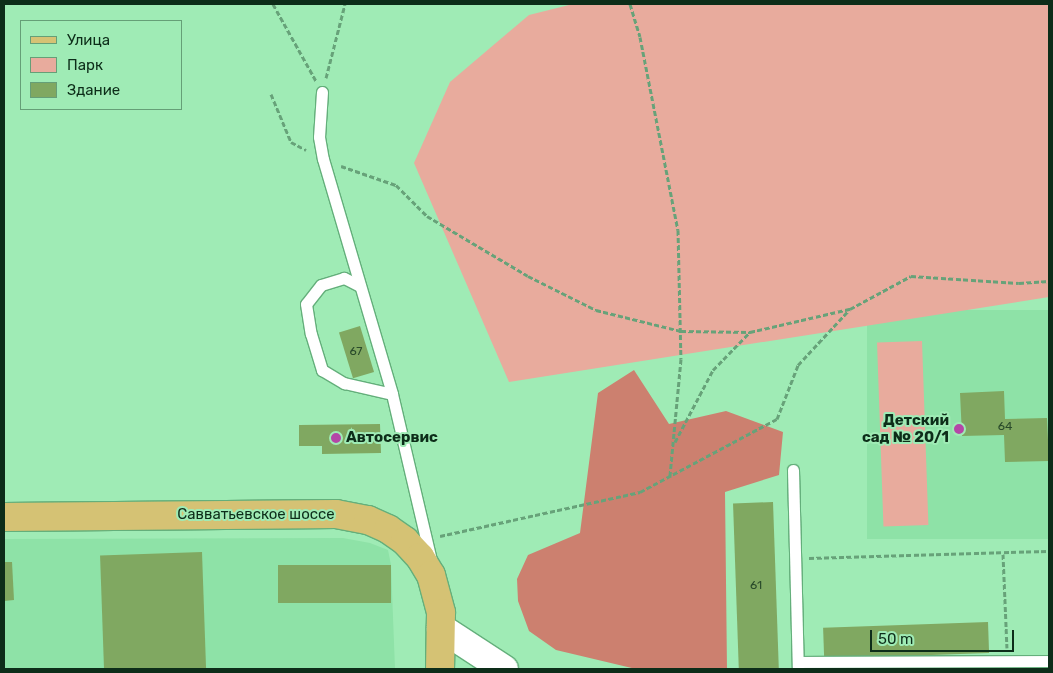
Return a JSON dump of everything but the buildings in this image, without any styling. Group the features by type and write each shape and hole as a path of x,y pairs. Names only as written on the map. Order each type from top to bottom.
{"main road":[{"name":"Савватьевское шоссе","path":"4,517 336,514 353,516 378,524 405,541 420,556 435,584 441,613 440,669"}],"street":[{"path":"441,628 504,669"}],"lane":[{"path":"322,92 319,137 323,159 392,394 427,539 435,584"},
{"path":"360,286 344,278 321,285 306,304 310,334 322,370 344,383 392,394"},
{"path":"793,470 798,666 1049,661"}],"path":[{"path":"273,4 322,92"},
{"path":"322,92 345,4"},
{"path":"630,4 640,37 678,230 682,359 670,476"},
{"path":"271,94 291,142 323,159 396,186 427,216 528,276 596,310 681,332 750,332 850,309 911,276 1019,282 1049,281"},
{"path":"427,539 640,492 777,419 798,365 850,309"},
{"path":"673,445 713,370 750,332"},
{"path":"796,558 1003,554 1049,551"},
{"path":"1003,554 1008,661"}],"shaded area":[{"name":"Детский сад № 20/1","path":"867,310 1049,310 1049,539 867,539"},
{"path":"634,370 669,424 726,411 783,432 779,475 725,492 727,669 636,669 556,650 529,631 518,601 517,579 528,555 580,533 598,393"},
{"path":"343,538 370,543 388,550 391,565 395,669 4,669 4,539"}],"green space":[{"path":"573,4 1049,4 1049,297 509,382 414,163 450,82 529,15"},
{"path":"922,341 928,525 883,526 877,343"}],"place":[{"name":"Детский сад № 20/1","path":"959,429"},
{"name":"Автосервис","path":"336,438"}]}
